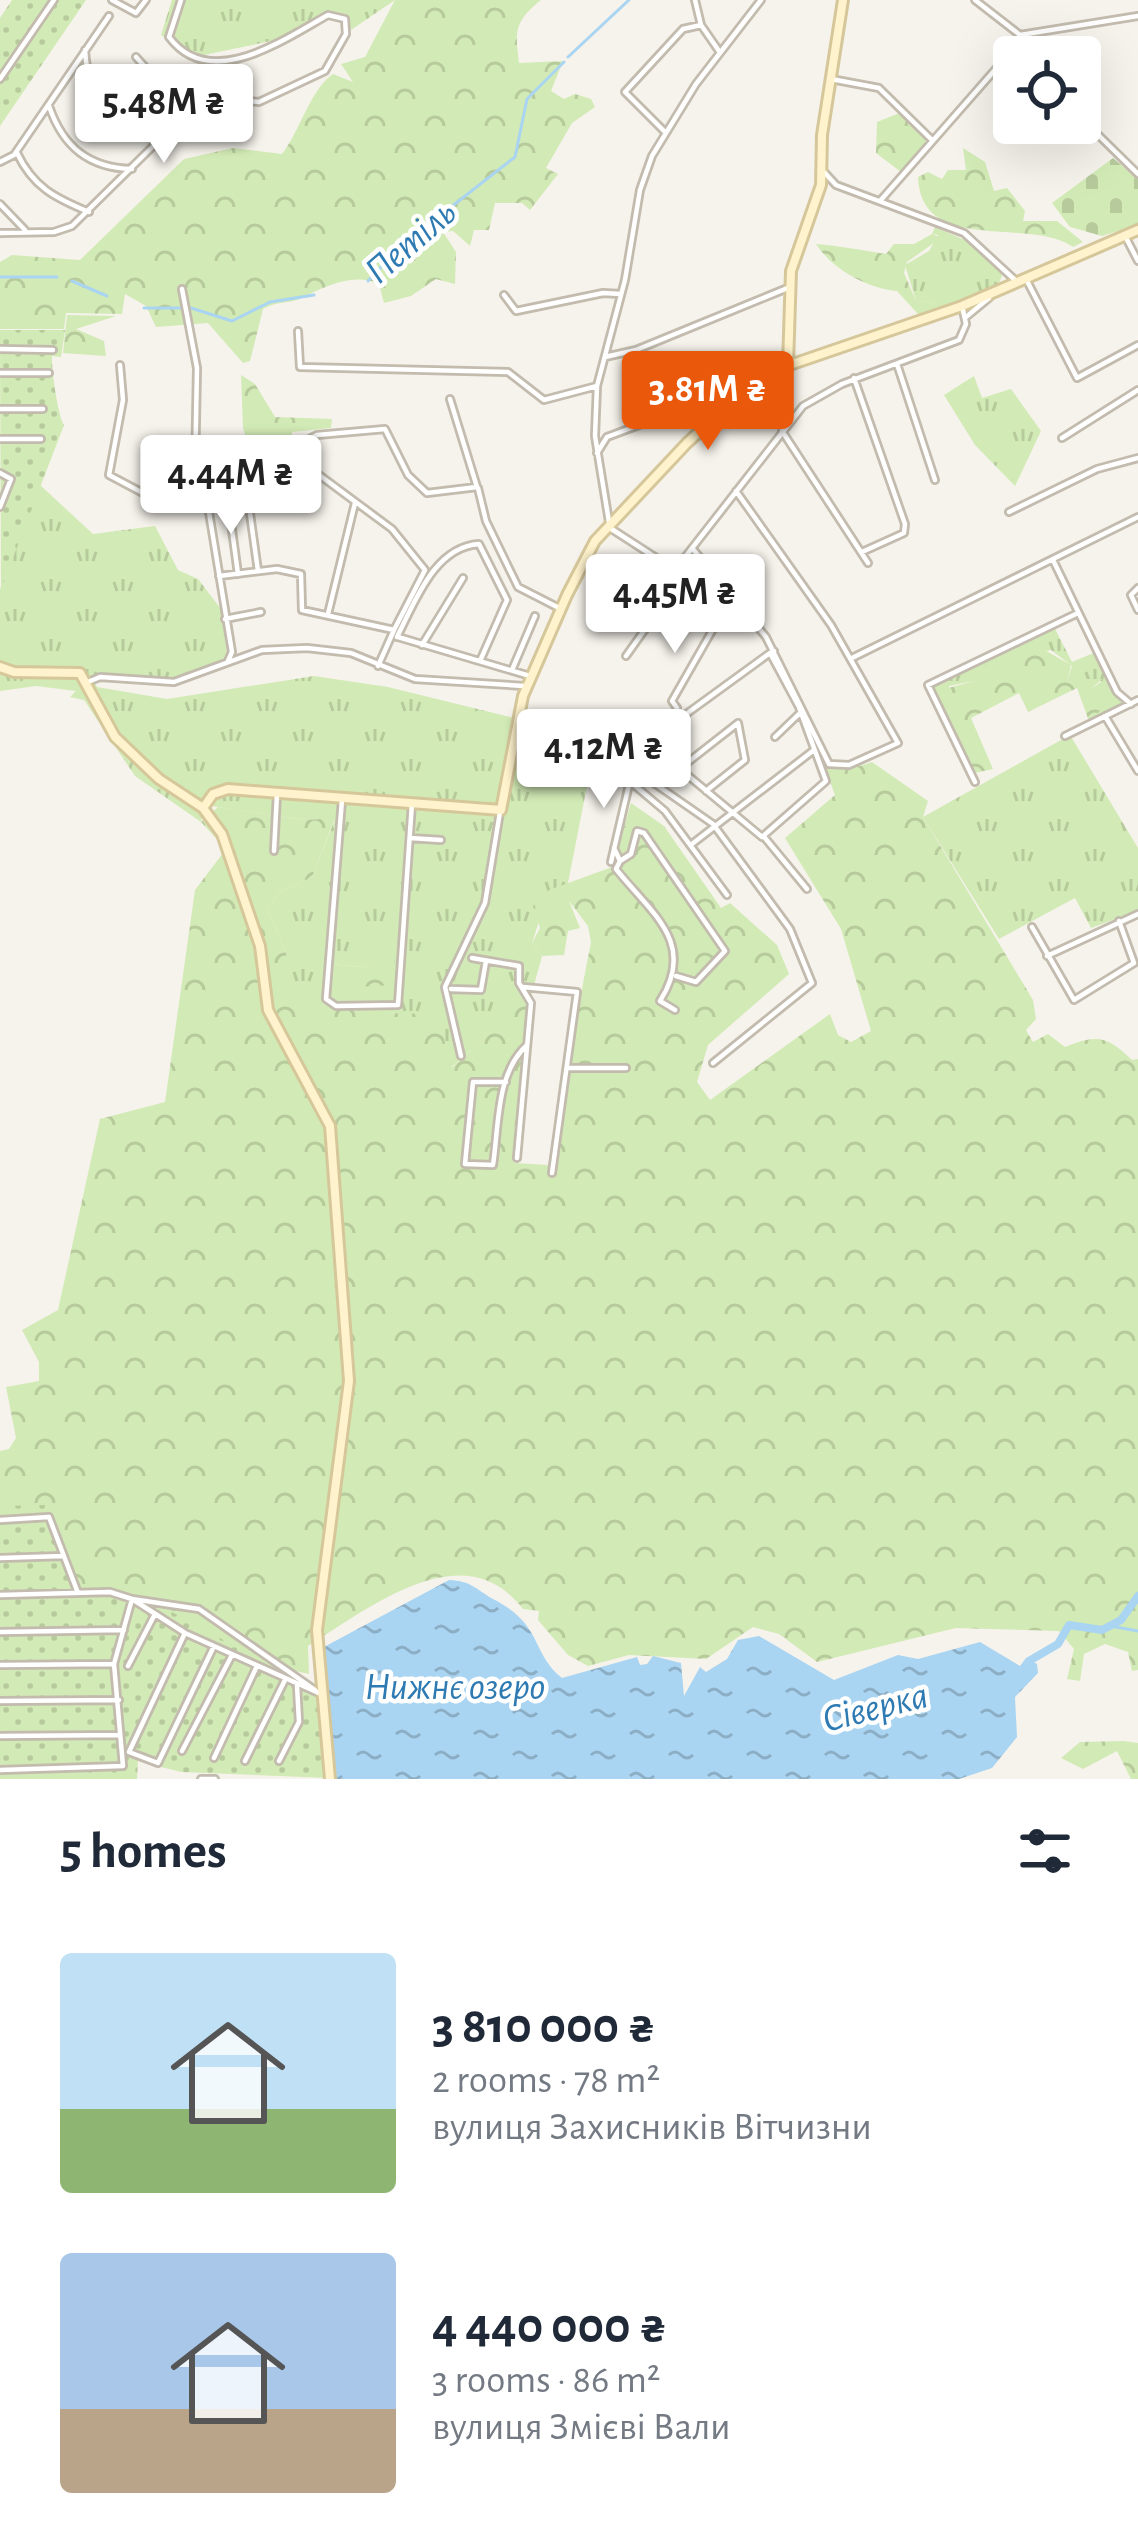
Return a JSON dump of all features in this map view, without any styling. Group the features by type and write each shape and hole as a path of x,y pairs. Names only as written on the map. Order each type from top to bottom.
{"street":[{"path":"0,79 54,0"},
{"path":"112,0 136,14 146,0"},
{"path":"136,57 164,88 259,102 325,71 346,34 341,16 328,15 260,54 198,60 182,55 169,37 181,0"},
{"path":"695,0 701,25 719,52"},
{"path":"675,569 610,528 597,453 597,386 621,294 636,203 652,156 719,52 761,0"},
{"path":"788,365 790,287 822,171 843,0"},
{"path":"975,0 1020,35 1138,16"},
{"path":"0,162 16,151 109,16"},
{"path":"666,134 625,92 683,29 701,25"},
{"path":"85,50 93,92 104,108 142,128 174,127"},
{"path":"880,201 993,72"},
{"path":"831,79 879,88 932,140"},
{"path":"0,233 54,232 88,212 204,96"},
{"path":"49,104 61,134 85,158 132,170"},
{"path":"1101,138 1135,172"},
{"path":"16,151 34,182 52,197 88,212"},
{"path":"1135,172 1138,160"},
{"path":"822,171 836,185 964,233 1015,277 1074,375 1138,345"},
{"path":"0,203 27,232"},
{"path":"597,453 607,437 788,365 962,306 1015,277 1138,230"},
{"path":"1125,236 1138,261"},
{"path":"964,319 1001,286"},
{"path":"602,357 636,350 790,287"},
{"path":"182,289 197,368 194,459 206,501 232,652 228,662"},
{"path":"504,295 516,311 603,293 621,294"},
{"path":"626,656 658,611 675,569 802,406 854,379 959,340 962,306"},
{"path":"298,331 300,367 508,371 544,400 597,386"},
{"path":"0,349 53,350"},
{"path":"897,364 935,480"},
{"path":"120,365 123,400 109,475 158,501 206,501 247,492 258,571"},
{"path":"0,373 49,373"},
{"path":"854,379 904,524 904,533 862,552"},
{"path":"461,1056 449,988 492,874 518,713 528,681 595,542 687,442 760,380"},
{"path":"1062,437 1138,390"},
{"path":"450,399 486,521 518,587 561,609"},
{"path":"0,409 43,409"},
{"path":"378,666 425,570 392,529 299,460 297,441 385,429 408,475 428,494 478,487"},
{"path":"782,431 868,563"},
{"path":"0,439 41,439"},
{"path":"1009,512 1097,469 1138,458"},
{"path":"0,473 11,477 0,507"},
{"path":"692,548 733,594 772,652 830,764 839,767 875,756 898,740 852,658 736,490"},
{"path":"227,494 238,574"},
{"path":"328,614 355,503"},
{"path":"852,658 1138,517"},
{"path":"394,634 427,578 459,546 478,544 507,600 480,661"},
{"path":"1053,560 1117,692 1135,702"},
{"path":"219,576 258,571 301,574 298,607 512,670 528,681"},
{"path":"422,645 463,578"},
{"path":"1138,588 1131,595 1138,610"},
{"path":"677,709 672,701 733,594"},
{"path":"225,619 261,612"},
{"path":"975,782 926,690 1078,613"},
{"path":"512,670 535,616"},
{"path":"88,682 100,677 174,682 274,648 351,653 416,679 528,681"},
{"path":"764,837 824,787 800,713 772,652"},
{"path":"772,652 652,739 657,754 764,837 808,889"},
{"path":"0,667 14,672 72,671 88,682 105,723 132,756 203,808 238,872 260,946 268,1010 330,1126 349,1382 316,1640 330,1779"},
{"path":"1065,736 1135,702"},
{"path":"518,713 537,720 588,721 603,729 634,764 713,824 790,929 812,983 712,1063"},
{"path":"775,736 800,713"},
{"path":"1105,716 1138,771"},
{"path":"678,770 738,723 746,760 706,791"},
{"path":"692,844 814,750"},
{"path":"611,862 634,764"},
{"path":"633,784 692,844 727,896"},
{"path":"203,808 213,794 228,789 501,810"},
{"path":"274,850 278,794"},
{"path":"342,800 326,999 336,1006 398,1005 412,803"},
{"path":"675,1010 660,1001 676,976 672,938 616,868 632,854 637,832 644,833 725,951 696,982 676,976"},
{"path":"410,838 441,841"},
{"path":"614,848 620,861"},
{"path":"1047,956 1138,914"},
{"path":"1119,921 1138,972"},
{"path":"1032,927 1074,1000 1134,963"},
{"path":"472,958 519,966 531,1003 517,1158"},
{"path":"449,988 481,990 486,961"},
{"path":"523,988 577,992 552,1173"},
{"path":"506,1082 473,1082 465,1164 493,1165 506,1082 508,1065 527,1046"},
{"path":"567,1068 626,1068"},
{"path":"0,1520 49,1517 78,1593"},
{"path":"0,1558 64,1556"},
{"path":"0,1595 110,1592 199,1609 234,1628 318,1692"},
{"path":"132,1599 185,1633 318,1692"},
{"path":"0,1770 123,1766 114,1664 132,1599"},
{"path":"128,1666 154,1614"},
{"path":"0,1632 124,1630"},
{"path":"185,1633 129,1752 158,1763 214,1646"},
{"path":"182,1751 232,1655"},
{"path":"0,1665 114,1664"},
{"path":"214,1758 257,1666"},
{"path":"245,1761 285,1680"},
{"path":"279,1761 299,1721 297,1686"},
{"path":"0,1700 119,1700"},
{"path":"0,1736 122,1735"},
{"path":"201,1779 214,1779"}],"green space":[{"path":"12,0 86,0 0,126 0,18"},
{"path":"172,0 395,0 351,30 348,18 328,13 286,38 199,56 161,35"},
{"path":"395,0 541,0 518,28 519,63 563,61 551,91 564,99 575,94 591,99 595,107 572,123 546,168 558,174 530,210 522,203 495,203 489,230 474,230 470,246 453,231 443,232 456,252 455,284 436,279 411,296 384,303 379,284 349,280 268,306 263,309 250,361 243,363 208,323 156,327 146,306 125,294 122,314 66,313 64,329 0,329 0,262 12,255 80,260 184,159 233,148 282,154 325,81 333,74 353,82 341,64 365,57"},
{"path":"902,112 929,139 901,172 876,153 877,122"},
{"path":"963,148 985,162 994,191 1007,188 1025,211 1023,221 1057,221 1083,242 1073,247 1054,238 956,226 937,217 924,201 918,177 928,172 942,179 948,170 966,170"},
{"path":"1113,158 1138,179 1138,225 1102,236 1070,227 1052,203"},
{"path":"935,227 967,241 1003,273 999,283 947,309 932,311 935,303 916,301 905,265 929,251 938,235 932,234"},
{"path":"932,234 941,238 907,262 904,273 916,301 936,303 932,311 918,314 897,291 852,276 816,244 886,254 894,244 914,244"},
{"path":"67,315 116,316 76,329 104,341 106,356 63,353"},
{"path":"0,330 65,330 61,357 52,356 64,425 1,589"},
{"path":"241,375 255,384 275,417 332,419 331,428 292,432 292,443 311,440 320,451 288,460 251,454 243,428"},
{"path":"974,376 982,398 1011,389 1041,431 1015,486 975,445 944,395"},
{"path":"40,485 93,534 155,526 178,570 198,579 221,609 228,660 166,681 91,675 97,687 167,699 314,676 388,687 539,724 579,723 598,730 567,888 549,890 532,943 542,956 528,1007 519,990 497,1029 450,1068 433,1016 357,1014 355,987 395,961 364,967 331,964 324,1009 298,1009 286,953 267,908 279,893 312,877 335,819 306,820 204,805 201,822 135,776 84,700 70,697 76,691 36,686 0,691 0,589"},
{"path":"1054,627 1072,662 1096,652 1122,704 1092,719 1091,689 1102,681 1068,679 1072,666 1051,650 986,665 974,681 949,686 951,708 945,720 931,685"},
{"path":"1039,647 1071,665 1068,679 1102,679 1091,689 1105,706 1089,721 1077,688 1028,712 1019,693 971,718 993,769 970,774 945,720 951,708 945,689 974,681 986,664"},
{"path":"1070,735 1138,848 1138,911 1091,928 1075,898 999,939 923,817"},
{"path":"848,762 860,766 872,762 928,801 923,817 1033,1000 1036,1019 1026,1030 1033,1042 1048,1034 1065,1047 1101,1040 1132,1060 1138,1059 1138,1670 1132,1671 1128,1652 1105,1644 1084,1654 1080,1681 1067,1679 1074,1649 1059,1631 956,1628 817,1662 779,1634 753,1627 706,1659 629,1655 588,1666 568,1655 538,1620 539,1611 523,1609 499,1587 473,1577 446,1577 388,1597 333,1630 308,1646 309,1674 295,1671 287,1678 159,1608 80,1592 49,1506 0,1506 0,1451 9,1449 16,1438 6,1387 39,1381 39,1362 22,1330 58,1310 100,1119 165,1102 195,890 226,849 201,822 218,807 306,820 335,818 312,877 279,893 267,908 286,953 299,1008 324,1009 330,964 364,967 395,960 393,985 356,987 357,1013 438,1014 451,1068 496,1029 495,994 519,990 528,1007 514,1163 548,1165 591,942 588,926 569,901 580,928 568,931 564,955 542,956 532,943 540,928 533,906 549,890 612,867 631,803 664,826 721,908 730,903 777,945 789,974 708,1045 697,1082 710,1100 830,1014 838,1035 851,1042 871,1031 841,929 785,838 835,795 825,768"},
{"path":"49,1505 81,1591 108,1592 162,1608 287,1678 294,1671 318,1698 328,1778 181,1772 138,1761 137,1779 0,1779 0,1506"},
{"path":"1080,1742 1138,1743 1138,1779 1131,1779 1117,1751 1083,1769 1061,1758"}],"water":[{"name":"Нижнє озеро","path":"449,1580 473,1586 521,1619 562,1678 637,1657 640,1665 647,1664 653,1656 681,1663 684,1696 700,1667 706,1672 727,1659 738,1640 759,1636 834,1680 898,1655 918,1659 980,1642 1020,1666 1026,1658 1037,1664 1038,1673 1015,1697 1017,1737 992,1768 959,1779 336,1779 324,1647"}],"waterway":[{"name":"Петіль","path":"568,57 629,0"},
{"name":"Петіль","path":"368,281 401,246 515,157 527,99 564,62"},
{"name":"Петіль","path":"0,277 57,277"},
{"name":"Петіль","path":"72,281 107,296"},
{"name":"Петіль","path":"191,308 232,321 270,302 314,295"},
{"name":"Петіль","path":"144,308 183,308"},
{"name":"Сіверка","path":"1027,1669 1029,1661 1058,1644 1069,1625 1102,1630 1121,1620 1138,1596"},
{"path":"1110,1626 1138,1631"}]}
